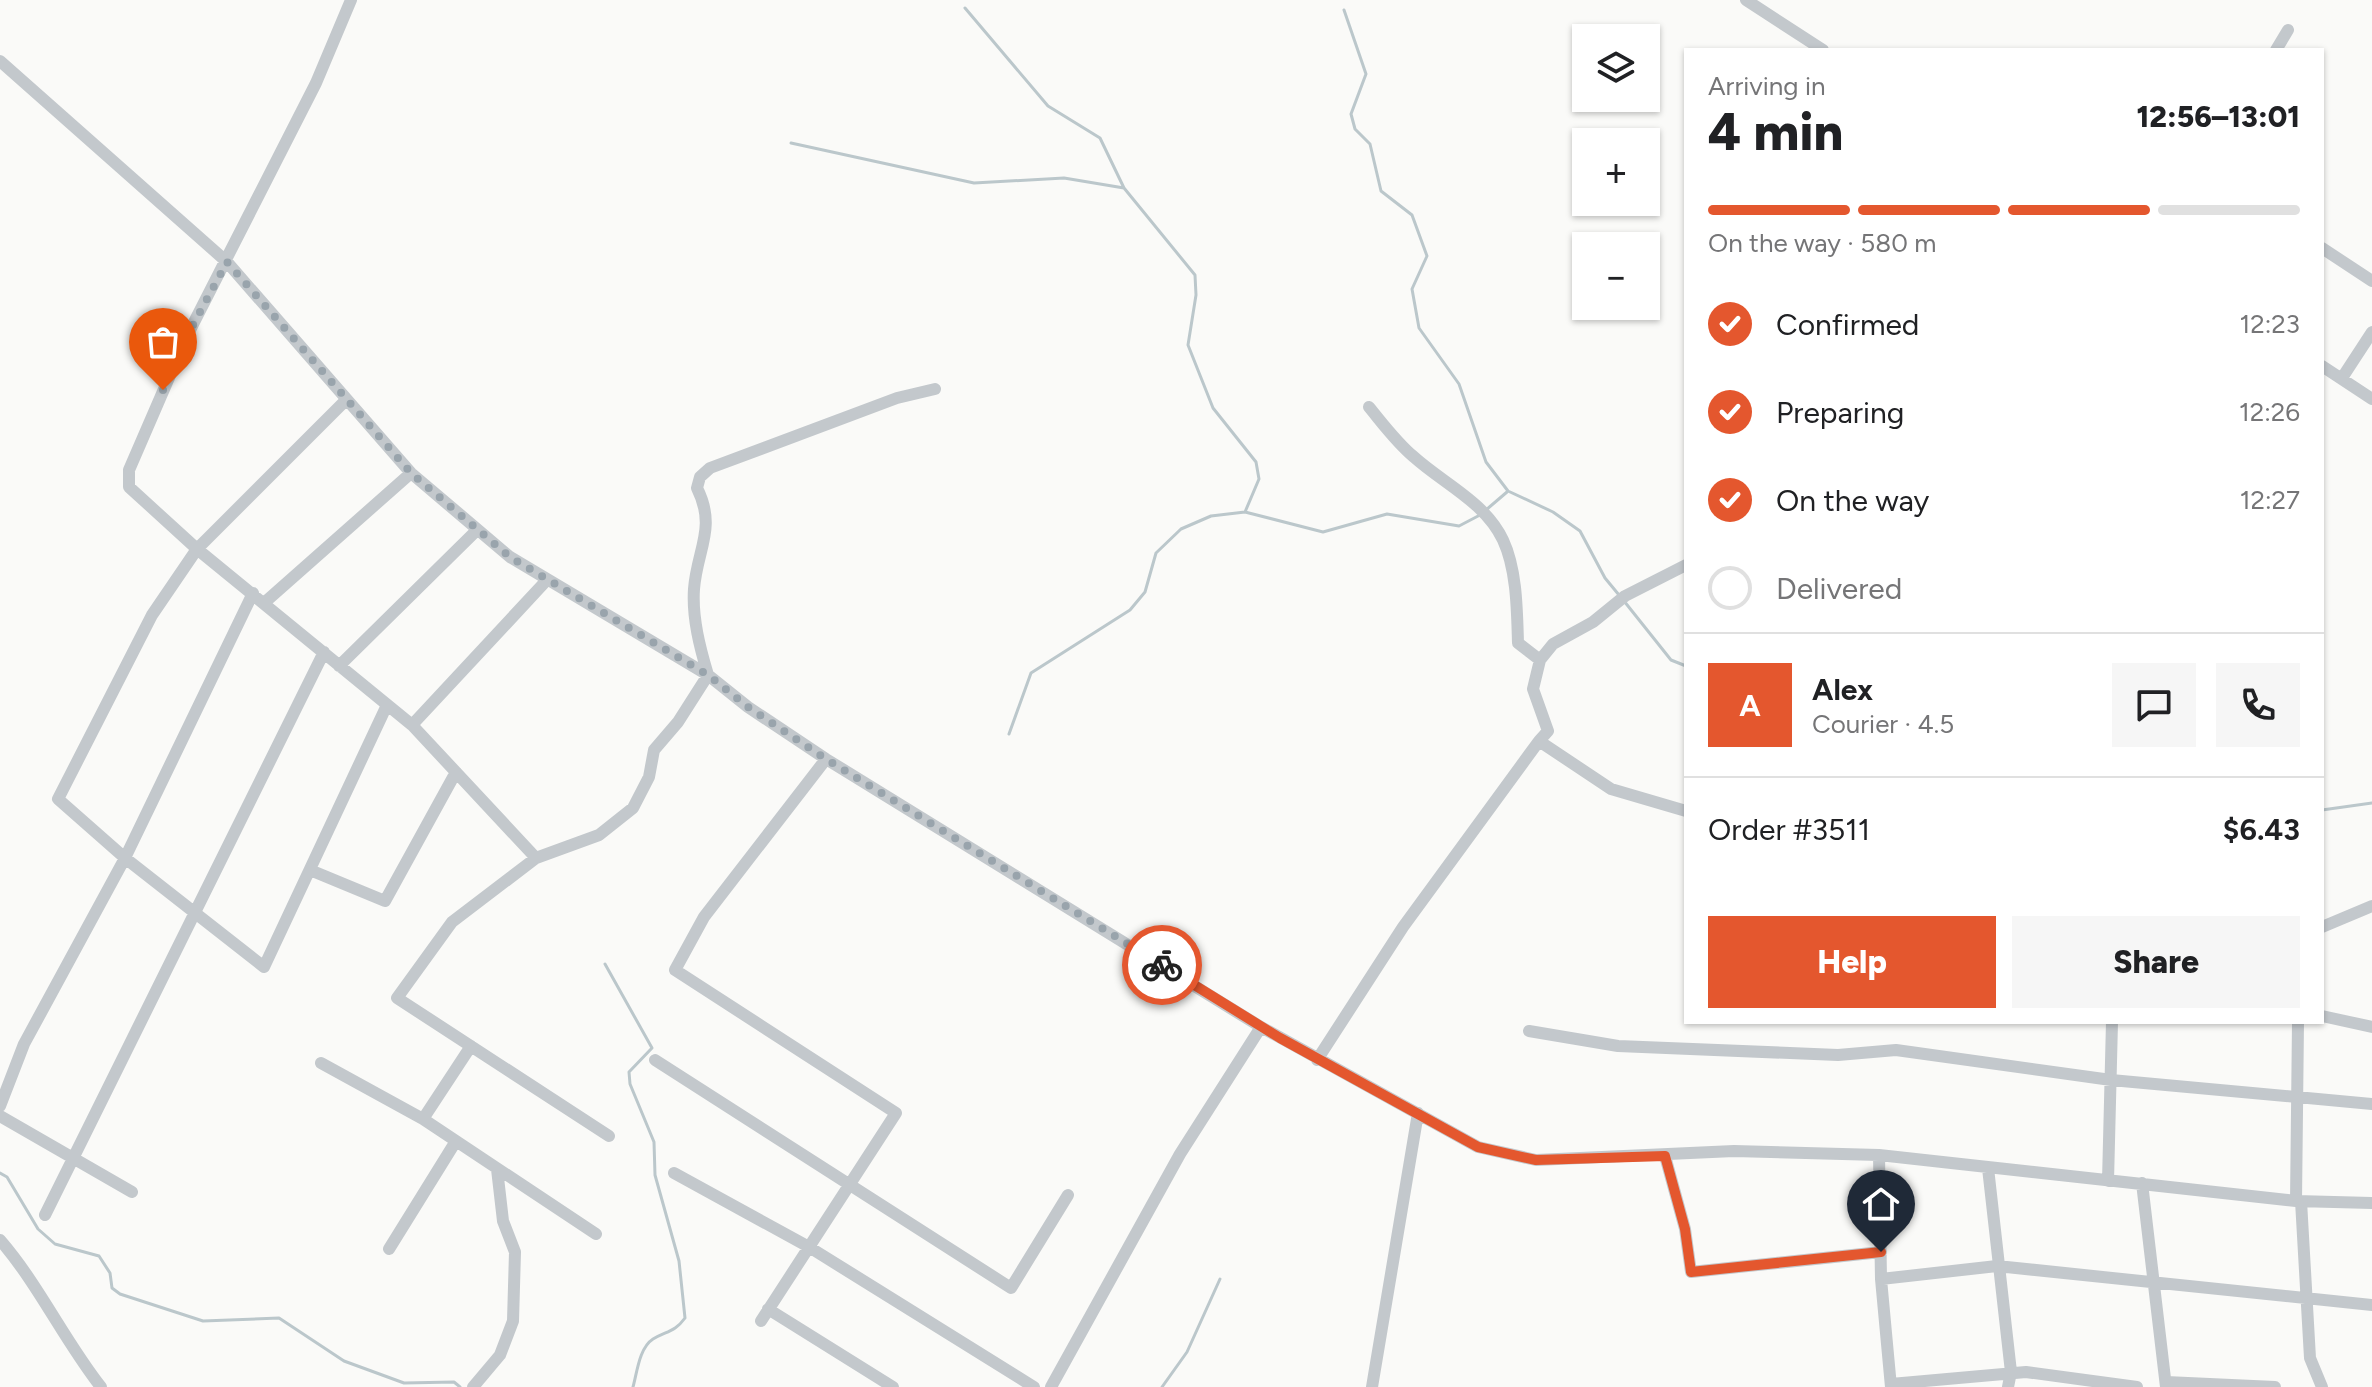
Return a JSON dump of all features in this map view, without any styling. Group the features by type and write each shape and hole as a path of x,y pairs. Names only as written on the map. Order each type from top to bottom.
{"street":[{"path":"351,0 316,83 271,165 227,262 187,336 129,470 129,487 197,549 412,725 536,858"},
{"path":"1746,0 1820,48"},
{"path":"2277,48 2288,30"},
{"path":"0,61 227,262 411,473 476,531 546,581 708,675 748,707 826,759 1261,1027 1478,1147 1536,1160 1734,1151 1879,1155 2298,1201 2372,1203"},
{"path":"2324,249 2372,281"},
{"path":"2342,378 2372,332"},
{"path":"2324,367 2372,399"},
{"path":"609,1136 397,998 452,922 536,858 599,835 633,808 649,777 654,750 678,722 708,675 697,630 694,590 708,522 707,507 697,488 700,477 710,468 897,398 935,389"},
{"path":"346,400 197,549 152,615 58,799 125,858 264,967 387,705"},
{"path":"1369,407 1414,458 1455,488 1493,522 1504,543 1509,563 1518,643 1540,660"},
{"path":"264,603 411,473"},
{"path":"339,666 476,531"},
{"path":"1317,1060 1403,927 1548,731 1533,689 1540,660 1553,644 1593,622 1625,596 1684,566"},
{"path":"412,725 546,581"},
{"path":"0,1106 24,1044 125,858 253,593"},
{"path":"45,1215 324,652"},
{"path":"1539,741 1611,789 1684,810"},
{"path":"761,1321 896,1113 675,970 704,917 826,759"},
{"path":"310,870 385,901 456,772"},
{"path":"2324,926 2372,906"},
{"path":"2324,1016 2372,1027"},
{"path":"2108,1181 2112,1024"},
{"path":"2298,1024 2298,1201 2310,1358 2322,1387"},
{"path":"1051,1387 1180,1154 1261,1027"},
{"path":"1529,1031 1618,1046 1838,1055 1896,1050 2111,1080 2372,1104"},
{"path":"423,1119 471,1046"},
{"path":"655,1060 1011,1288 1068,1195"},
{"path":"321,1063 423,1119 596,1234"},
{"path":"1372,1387 1418,1113"},
{"path":"0,1116 71,1160 132,1192"},
{"path":"389,1249 456,1141"},
{"path":"1879,1155 1881,1279 1891,1385 2011,1372 2137,1387"},
{"path":"1665,1156 1685,1229 1691,1272 1881,1252"},
{"path":"1988,1168 2011,1372 2008,1387"},
{"path":"473,1387 500,1355 513,1321 515,1252 503,1221 497,1169"},
{"path":"674,1173 809,1247 1034,1387"},
{"path":"2142,1183 2166,1385 2275,1387"},
{"path":"0,1240 25,1270 80,1361 101,1387"},
{"path":"1881,1279 1997,1266 2372,1305"},
{"path":"768,1309 893,1387"}],"waterway":[{"path":"965,8 1048,106 1100,138 1124,188 1195,275 1196,295 1188,345 1213,408 1256,462 1259,479 1245,512"},
{"path":"1344,10 1366,74 1351,114 1355,129 1370,144 1381,191 1412,215 1427,256 1412,289 1419,328 1459,384 1486,462 1508,491 1553,512 1580,531 1605,578 1619,595"},
{"path":"791,143 974,183 1064,178 1124,188"},
{"path":"1486,510 1507,492"},
{"path":"1009,734 1031,673 1130,610 1145,592 1156,553 1181,529 1211,516 1245,512 1323,532 1387,514 1459,526 1480,515"},
{"path":"1624,601 1671,660 1684,665"},
{"path":"2324,810 2372,803"},
{"path":"605,964 652,1048 629,1072 630,1084 654,1142 655,1175 679,1261 685,1318 674,1329 648,1343 639,1361 633,1387"},
{"path":"0,1173 7,1177 38,1229 55,1244 99,1256 110,1273 112,1288 120,1294 203,1321 279,1318 344,1361 404,1383 454,1382 460,1387"},
{"path":"1162,1387 1187,1352 1220,1279"}],"way so far":[{"path":"163,390 187,336 227,262 277,323 411,473 510,557 708,675 748,707 826,759 1162,965"}],"route":[{"path":"1162,965 1317,1060 1478,1147 1536,1160 1665,1156 1685,1229 1691,1272 1881,1252"}]}
